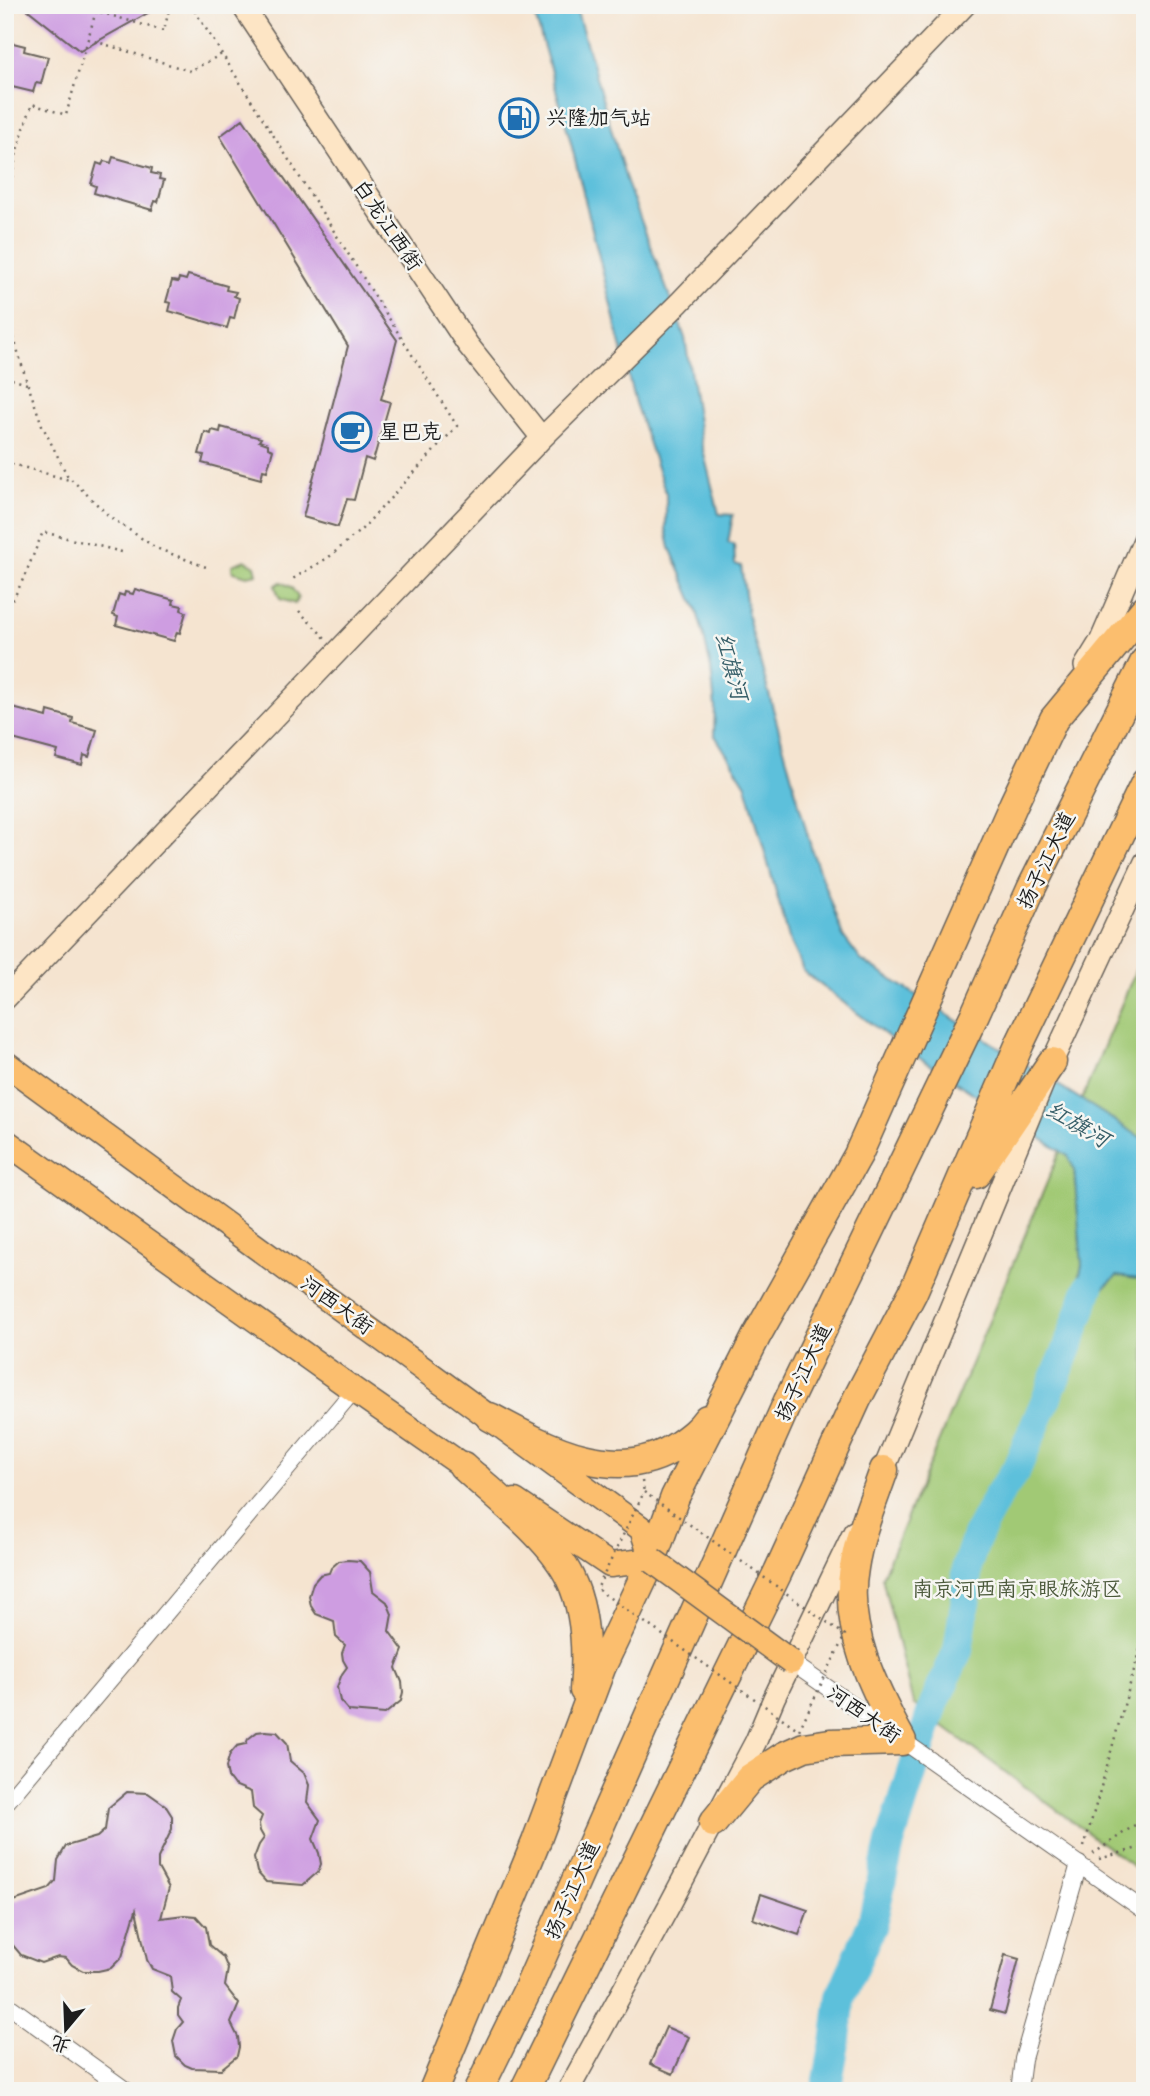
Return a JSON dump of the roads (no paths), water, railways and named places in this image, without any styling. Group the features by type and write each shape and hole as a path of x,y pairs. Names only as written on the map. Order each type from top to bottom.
{"highway":[{"path":"433,2091 536,1842 601,1668 652,1560 675,1497 757,1335 858,1156 1014,803 1054,719 1145,609"},
{"name":"扬子江大道","path":"478,2091 527,1991 788,1401 975,1014 1031,889 1145,661"},
{"name":"扬子江大道","path":"524,2091 778,1572 857,1399 913,1292 943,1223 1004,1131 1020,1043 1145,783"},
{"path":"1004,1131 1052,1062"},
{"path":"490,1417 534,1441 569,1455 619,1464 646,1461 665,1454 698,1431 733,1382"},
{"path":"463,1466 548,1544 571,1579 581,1614 587,1656 578,1730"},
{"path":"713,1823 750,1778 804,1747 830,1743 902,1741 873,1685 852,1606 853,1569 884,1470"}],"main road":[{"name":"河西大街","path":"5,1063 642,1529 652,1560 791,1662"},
{"path":"5,1141 354,1390 610,1564 652,1560"}],"street":[{"name":"白龙江西街","path":"242,5 468,345 542,438"},
{"path":"5,999 542,438 679,303 965,5"},
{"path":"1054,719 1101,640 1145,538"},
{"path":"1052,1062 1145,862"},
{"path":"568,2091 755,1741 884,1470 1004,1131"},
{"path":"5,1804 354,1390"},
{"name":"河西大街","path":"791,1662 1145,1911"},
{"path":"1019,2091 1023,2059 1079,1864"},
{"path":"5,2003 127,2091"}],"water":[{"name":"红旗河","path":"532,5 575,5 627,183 685,338 701,442 719,514 733,515 728,543 734,544 735,564 741,566 749,621 812,851 843,936 861,960 1145,1140 1145,1280 1117,1276 1097,1293 1082,1330 1068,1320 1082,1265 1074,1169 1068,1156 895,1042 804,972 790,942 746,785 714,734 715,707 711,668 703,633 696,608 670,548 666,529 666,494 635,403 570,139"}],"waterway":[{"path":"826,2091 841,1996 872,1924 890,1843 934,1704 958,1650 966,1597 967,1565 978,1533 997,1497 1016,1470 1067,1350 1089,1287"}],"place":[{"name":"兴隆加气站","path":"519,118"},
{"name":"星巴克","path":"352,432"}],"park label":[{"name":"南京河西南京眼旅游区","path":"1017,1589"}]}
